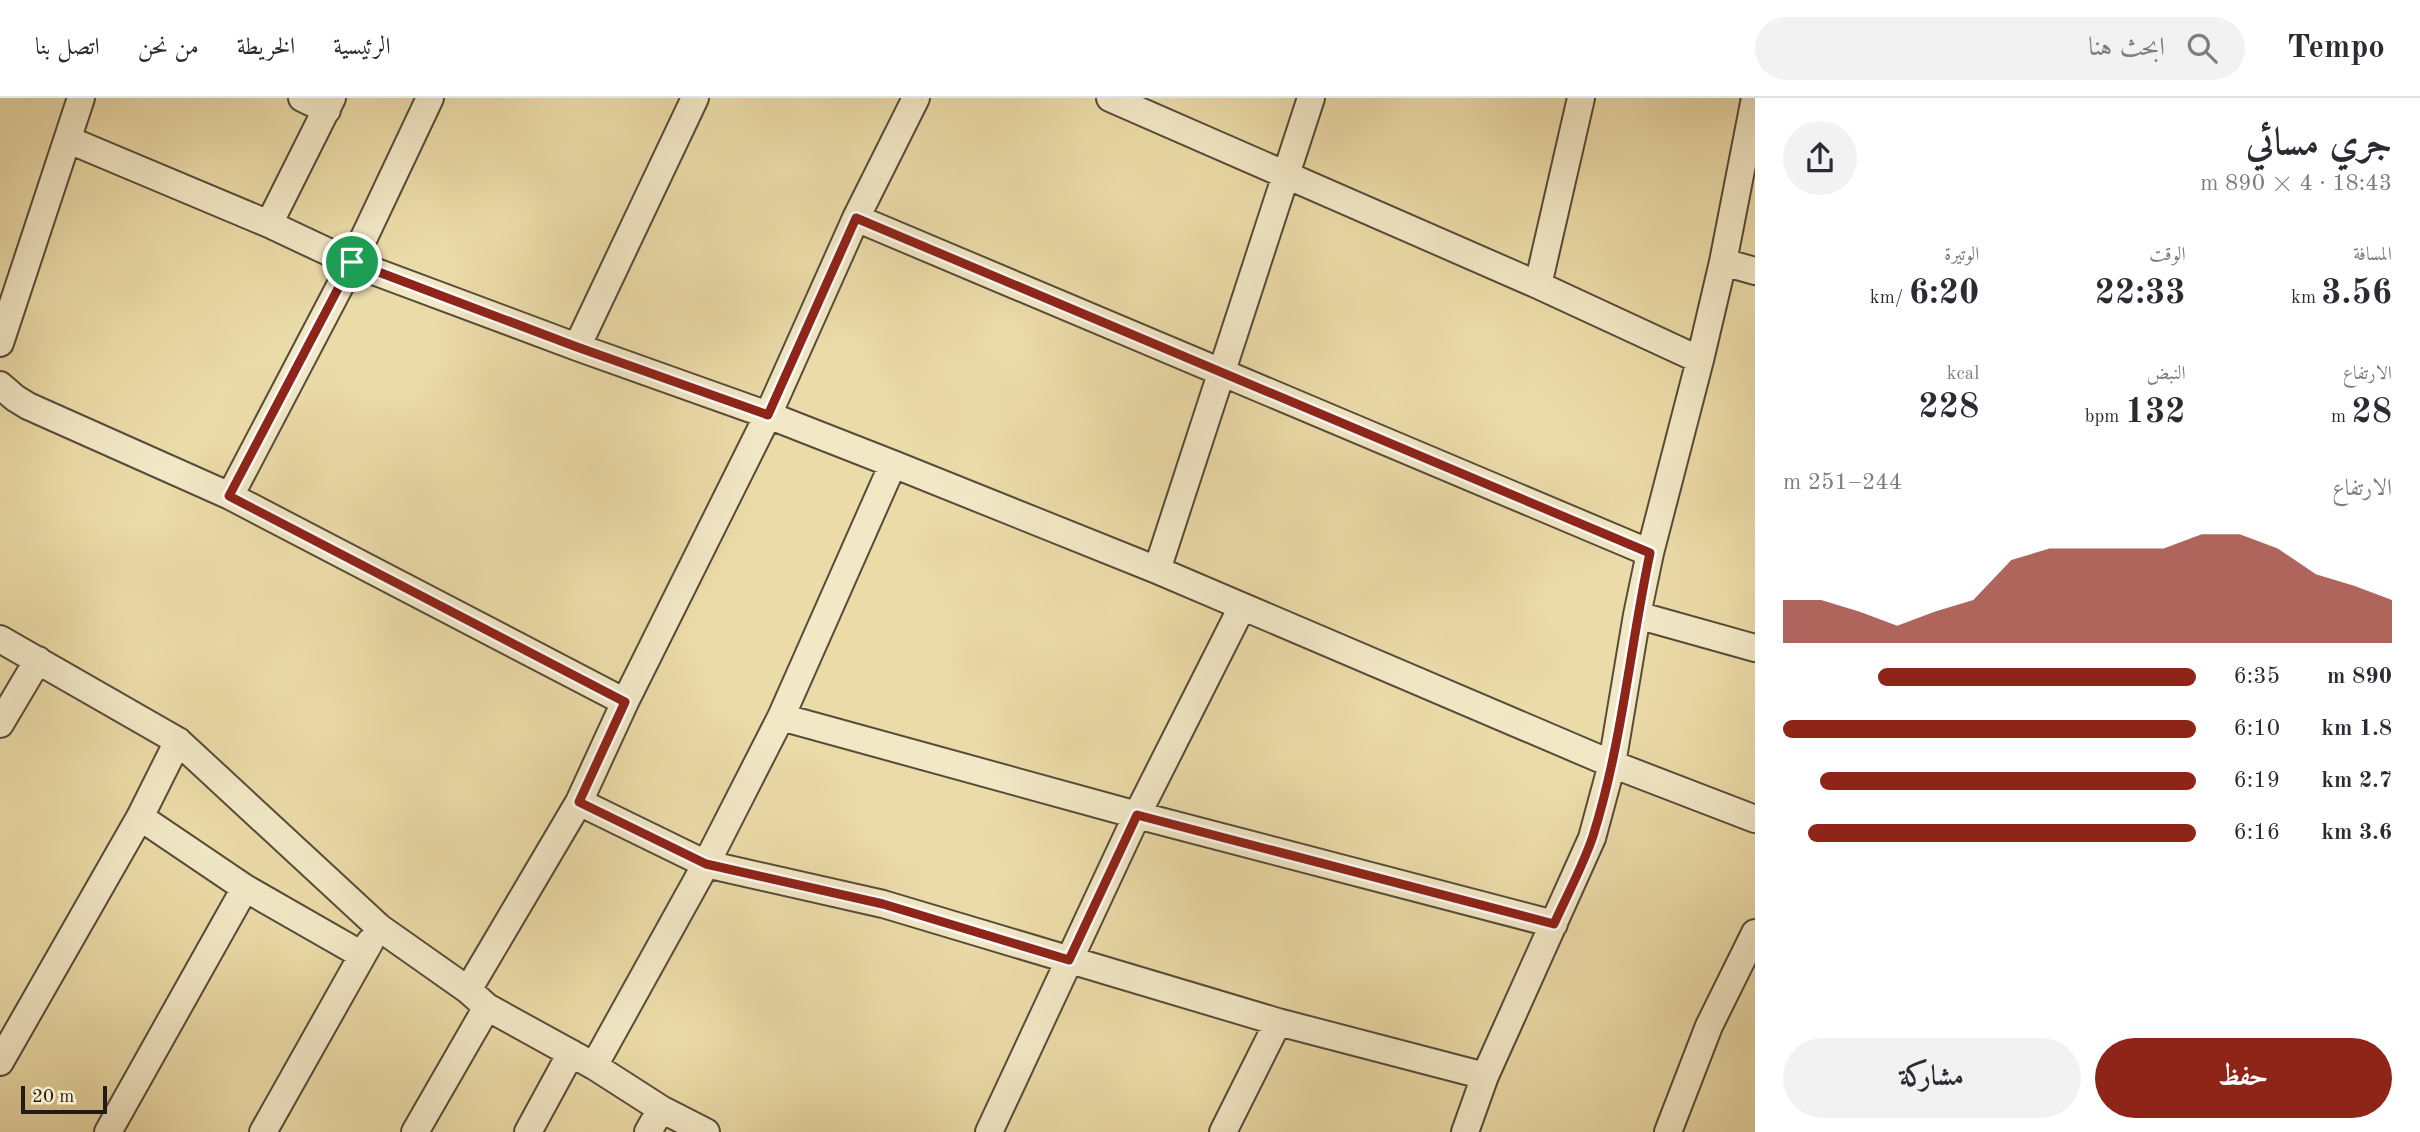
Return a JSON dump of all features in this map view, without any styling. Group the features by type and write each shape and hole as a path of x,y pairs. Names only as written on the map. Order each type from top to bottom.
{"street":[{"path":"0,343 81,98"},
{"path":"269,225 330,104 302,98"},
{"path":"229,496 352,262 430,98"},
{"path":"577,347 695,98"},
{"path":"415,1132 477,999 579,802 625,702 768,415 856,218 916,98"},
{"path":"1110,98 1538,285 1700,360"},
{"path":"1157,570 1311,98"},
{"path":"1538,285 1581,98"},
{"path":"1465,1132 1485,1076 1592,838 1612,764 1650,553 1723,262 1755,98"},
{"path":"69,140 352,262 577,347 768,415 1157,570 1612,764 1755,819"},
{"path":"856,218 1650,553"},
{"path":"1723,262 1755,271"},
{"path":"0,385 15,398 229,496 625,702"},
{"path":"594,1066 706,864 781,717 893,464"},
{"path":"989,1132 1137,815 1242,607"},
{"path":"1637,615 1755,648"},
{"path":"0,639 178,741 380,928 477,999 594,1066 654,1121 706,1132"},
{"path":"0,724 38,660"},
{"path":"781,717 1137,815 1554,924"},
{"path":"0,1062 140,817 178,741"},
{"path":"579,802 706,864 883,904 1278,1022 1485,1076"},
{"path":"140,817 244,888 362,955"},
{"path":"108,1132 244,888"},
{"path":"263,1132 362,955 380,928"},
{"path":"1668,1132 1709,1026 1755,933"},
{"path":"1223,1132 1278,1022"},
{"path":"528,1132 571,1053"}],"route":[{"path":"856,218 1650,553 1612,764 1592,838 1554,924 1137,815 1069,960 883,904 706,864 579,802 625,702 229,496 352,262 577,347 768,415 856,218"}]}
